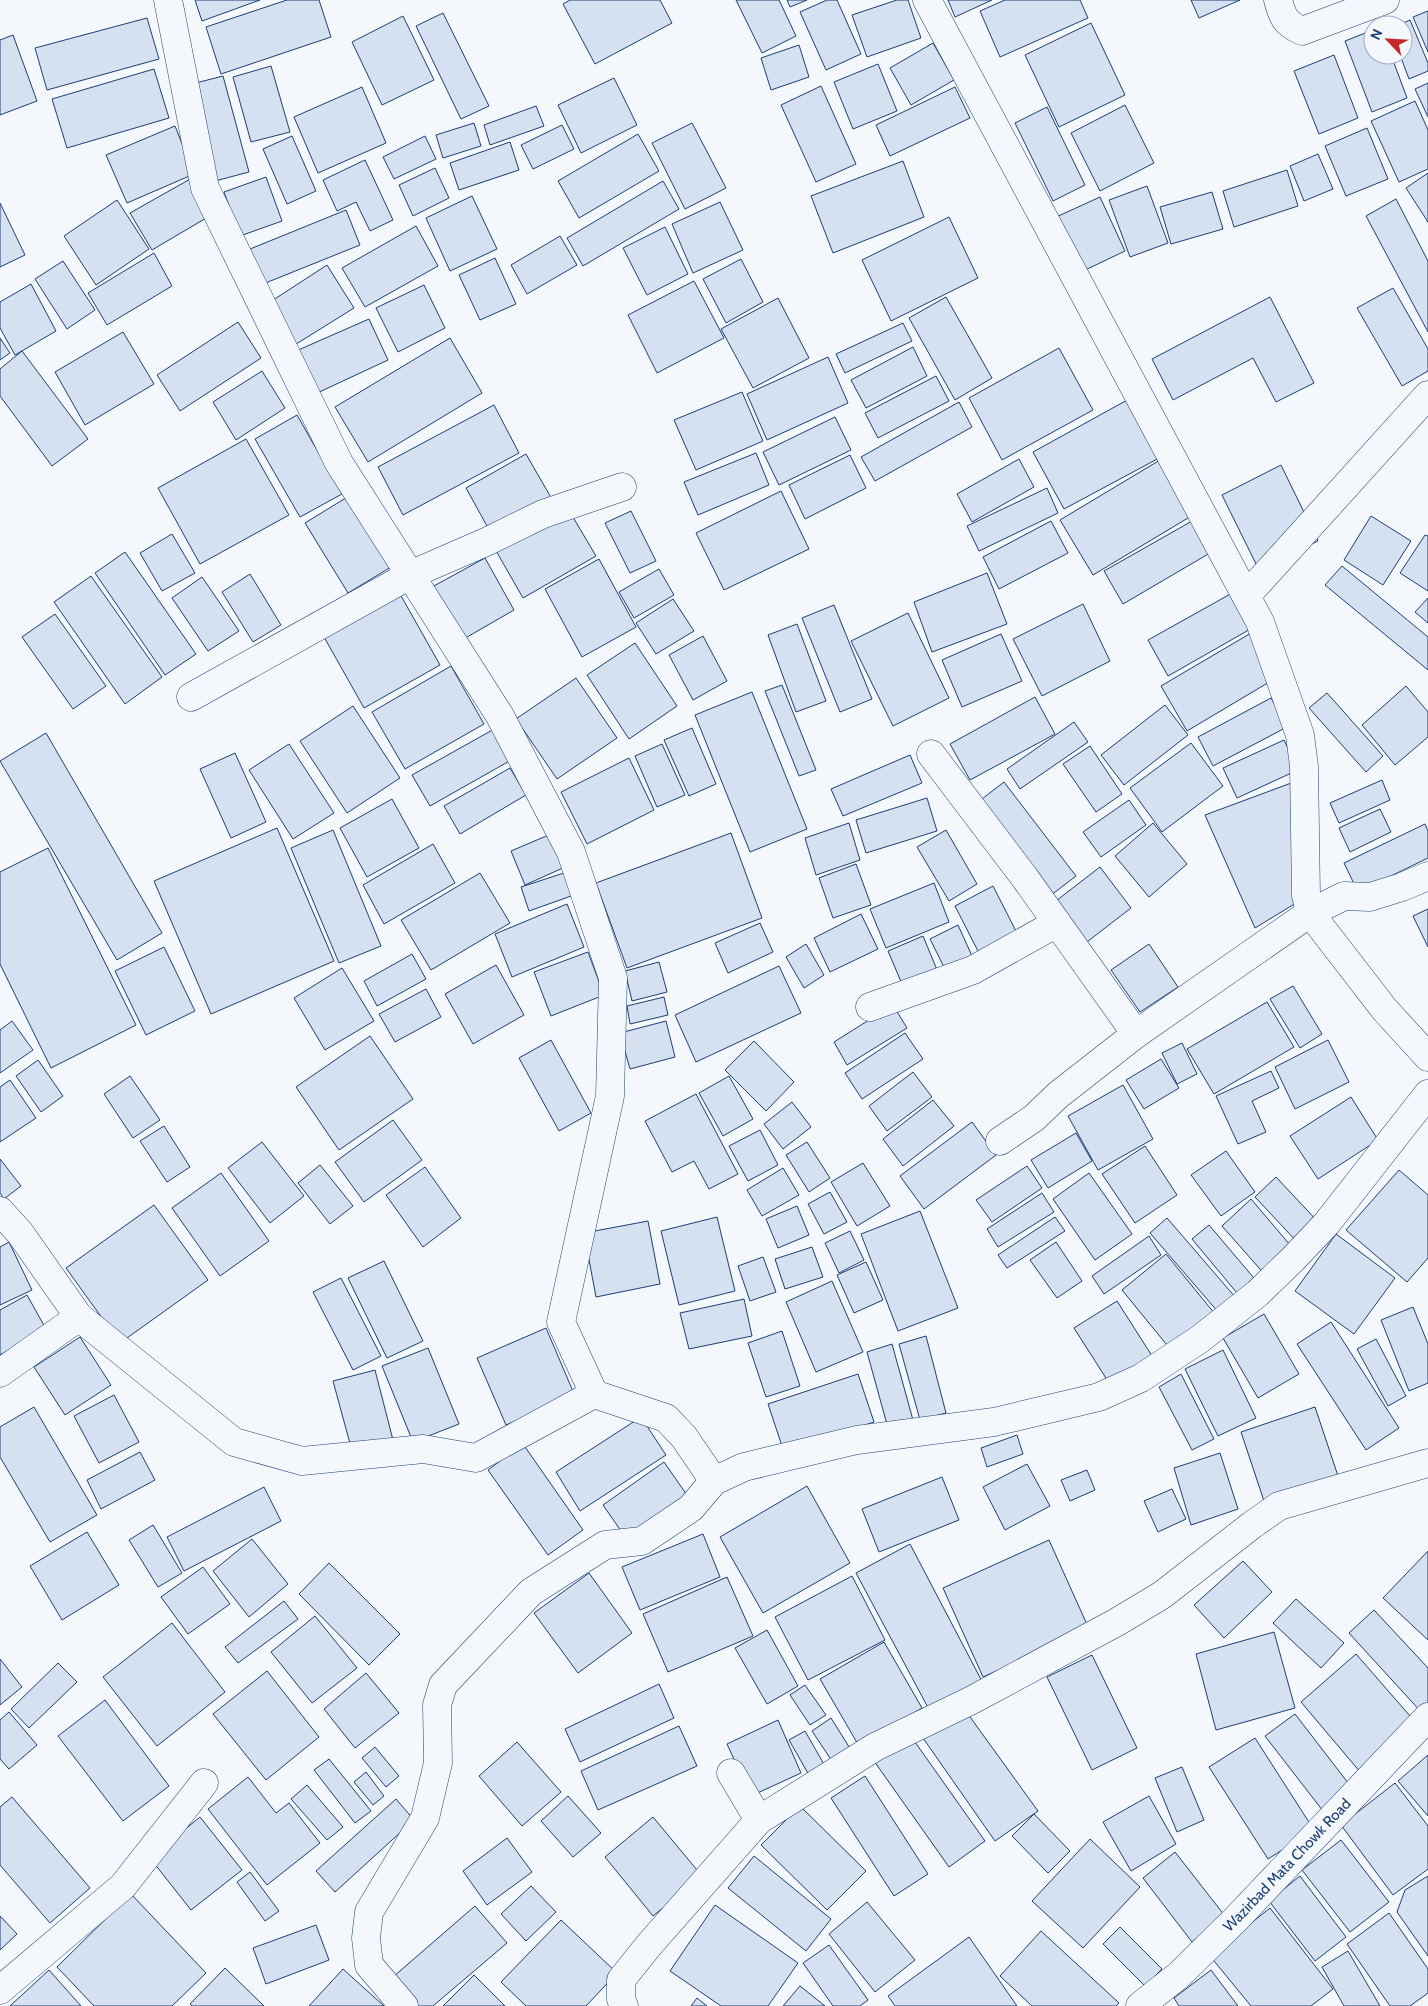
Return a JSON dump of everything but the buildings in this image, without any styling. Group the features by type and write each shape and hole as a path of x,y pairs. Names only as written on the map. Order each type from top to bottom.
{"street":[{"path":"168,0 205,188 339,463 500,716 570,852 613,978 610,1096 561,1322 594,1394"},
{"path":"927,0 1260,622 1300,735 1304,766 1306,896 1310,913 1385,1010 1428,1056"},
{"path":"1278,0 1283,19 1292,27 1302,31 1385,0"},
{"path":"1247,595 1428,394"},
{"path":"191,696 410,575 488,541 543,514 622,487"},
{"path":"932,754 1057,923 1136,1034"},
{"path":"1000,1141 1034,1118 1058,1095 1136,1034 1310,913 1344,896 1370,897 1428,876"},
{"path":"870,1007 973,970 1057,923"},
{"path":"404,2006 369,1965 366,1938 369,1912 425,1818 438,1763 437,1705 443,1685 531,1592 605,1545 642,1542 691,1508 714,1481 744,1467 857,1440 994,1422 1063,1407 1099,1397 1142,1378 1200,1339 1258,1293 1294,1258 1327,1223 1428,1094"},
{"path":"0,1212 20,1233 79,1317 234,1442 302,1461 423,1449 476,1458 594,1394 666,1418 684,1437 714,1481"},
{"path":"0,1373 79,1317"},
{"path":"624,2006 621,1999 622,1980 649,1945 759,1820 875,1747 972,1700 1162,1595 1279,1506 1428,1463"},
{"name":"Wazirbad Mata Chowk Road","path":"1140,2006 1179,1975 1235,1920 1428,1717"},
{"path":"731,1773 759,1820"},
{"path":"0,1990 124,1886 204,1783"}]}
